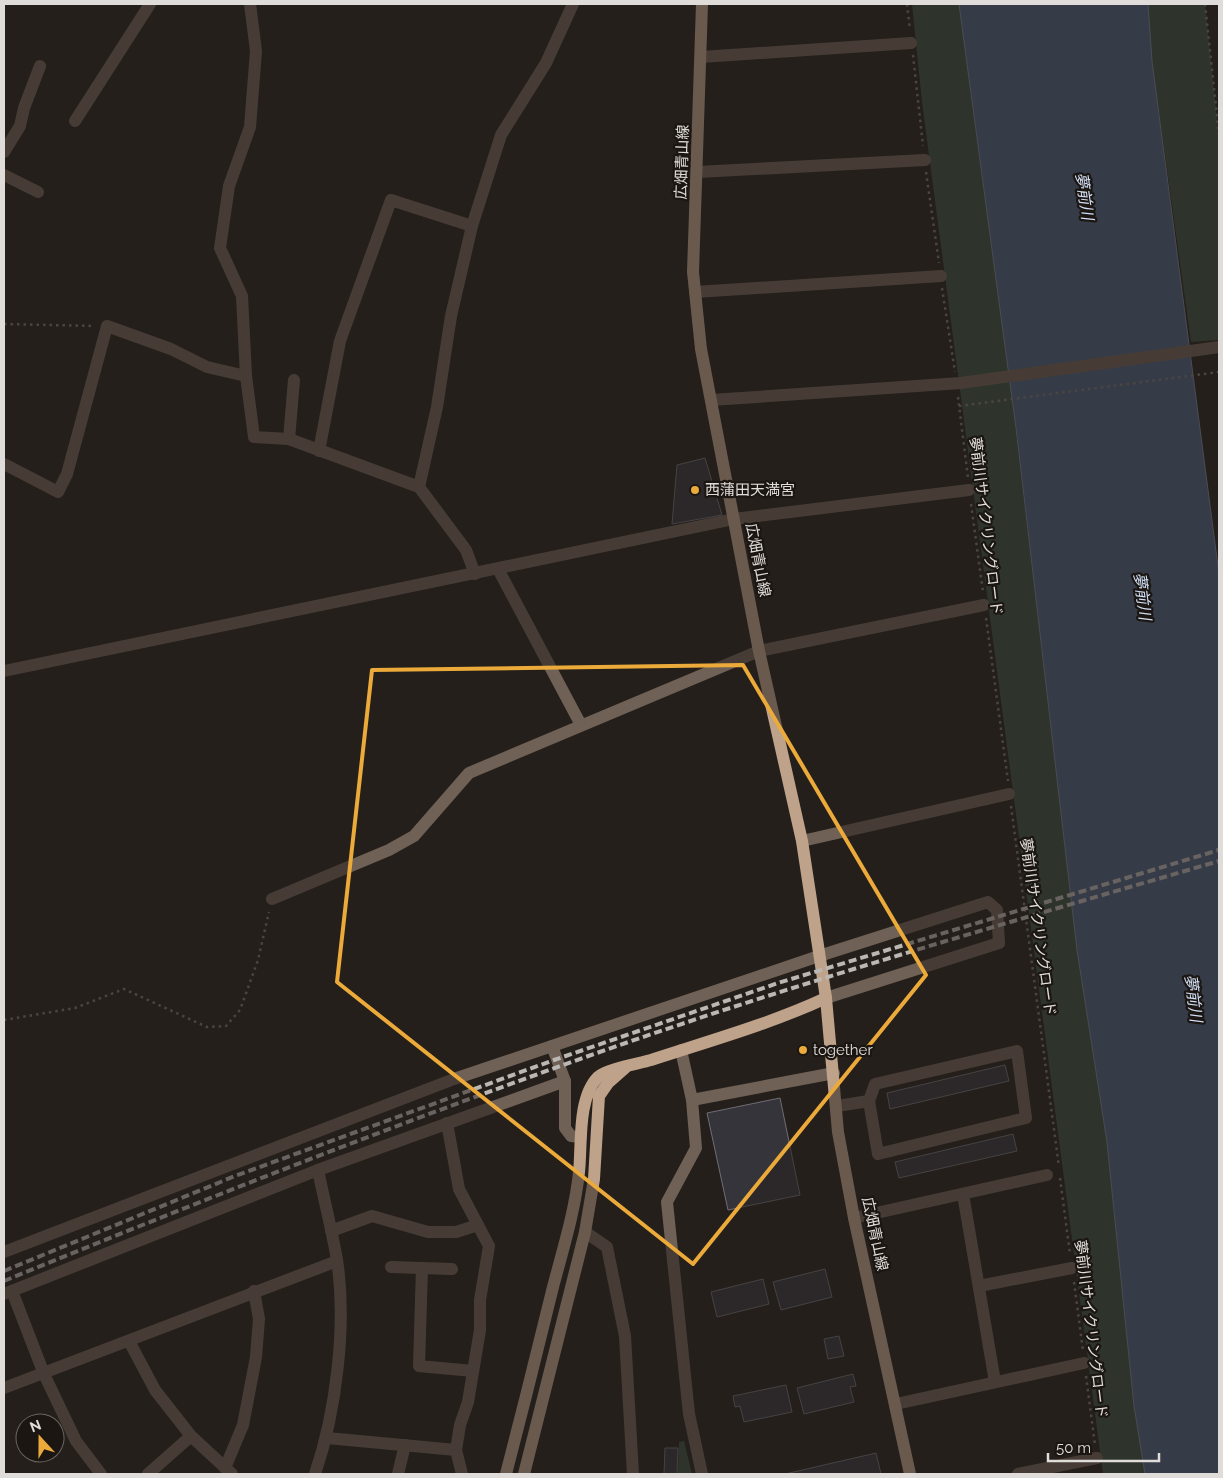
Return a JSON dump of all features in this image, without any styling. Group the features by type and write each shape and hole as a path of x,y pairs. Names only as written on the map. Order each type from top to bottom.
{"main road":[{"name":"広畑青山線","path":"702,4 698,172 693,272 701,348 759,651 802,841 826,998 838,1132 854,1218 910,1474"},
{"path":"506,1474 568,1231 579,1173 583,1114 589,1092 598,1077 613,1068 626,1068 681,1050 804,1009 826,998"},
{"path":"524,1474 585,1232 594,1179 600,1096 608,1083 626,1068"}],"street":[{"path":"75,121 150,4"},
{"path":"250,4 256,51 250,127 229,186 220,248 242,296 246,376 254,437 289,439 419,487 466,550 475,574"},
{"path":"419,487 437,407 451,316 472,226 502,135 546,63 573,4"},
{"path":"701,58 911,43"},
{"path":"4,152 20,126 40,66"},
{"path":"698,172 924,160"},
{"path":"4,175 38,192"},
{"path":"319,451 340,341 391,200 472,226"},
{"path":"695,292 941,276"},
{"path":"4,464 58,492 67,474 107,326 171,350 207,367 246,376"},
{"path":"710,400 959,383 1219,347"},
{"path":"289,439 294,380"},
{"path":"4,671 734,519 969,490"},
{"path":"498,569 581,725"},
{"path":"272,899 388,850 414,836 469,773 759,651 984,605"},
{"path":"802,841 1009,794"},
{"path":"4,1252 435,1086 819,956 988,902 997,910 999,943 826,998"},
{"path":"552,1046 565,1081 565,1128 571,1136 581,1137"},
{"path":"681,1050 692,1100 696,1148 667,1202 689,1414 702,1474"},
{"path":"1017,1051 1026,1118 878,1154 869,1101 875,1084 1017,1051"},
{"path":"692,1100 834,1073"},
{"path":"101,1474 76,1441 8,1293 318,1170 565,1081"},
{"path":"837,1106 869,1101"},
{"path":"446,1123 459,1189 489,1246 480,1300 480,1330 468,1402 460,1425 456,1450 462,1474"},
{"path":"315,1474 327,1438 341,1340 337,1261 318,1170"},
{"path":"854,1218 1047,1175"},
{"path":"963,1194 995,1382"},
{"path":"331,1231 372,1216 428,1232 456,1232 478,1225"},
{"path":"585,1232 607,1247 625,1336 633,1474"},
{"path":"4,1388 254,1291 337,1261"},
{"path":"391,1267 452,1269"},
{"path":"422,1268 419,1366 473,1371"},
{"path":"979,1286 1072,1268"},
{"path":"129,1341 155,1390 191,1436 228,1471 244,1425 256,1357 259,1319 254,1291"},
{"path":"896,1404 1084,1363"},
{"path":"148,1474 191,1436"},
{"path":"327,1438 456,1450"},
{"path":"398,1474 405,1445"},
{"path":"1018,1474 1097,1458"}],"path":[{"name":"夢前川サイクリングロード","path":"907,4 924,160 959,383 959,406 969,490 1097,1458"},
{"path":"1205,4 1219,134"},
{"path":"4,324 107,326"},
{"path":"959,406 1219,372"},
{"path":"4,1020 76,1008 124,988 206,1027 226,1026 240,1010 258,960 272,899"}],"highlighted area":[{"path":"743,665 926,975 693,1264 337,982 372,670"}],"green space":[{"path":"912,4 961,4 971,97 1010,381 1077,950 1107,1142 1134,1406 1145,1474 1103,1474 922,102"},
{"path":"1147,4 1205,4 1219,138 1219,340 1191,342 1152,61"},
{"path":"684,1441 692,1474 678,1474 679,1442"}],"water":[{"name":"夢前川","path":"959,4 1148,4 1152,61 1219,574 1219,1474 1145,1474 1134,1406 1107,1142 1077,950 1016,428"}],"building":[{"name":"西蒲田天満宮","path":"705,458 722,515 672,524 677,465"},
{"path":"1005,1065 1009,1081 890,1109 887,1093"},
{"path":"780,1098 800,1195 728,1210 707,1113"},
{"path":"1013,1134 1017,1151 899,1178 895,1162"},
{"path":"825,1269 832,1297 781,1310 773,1282"},
{"path":"763,1279 769,1304 717,1317 711,1292"},
{"path":"839,1336 844,1356 828,1359 824,1339"},
{"path":"853,1374 856,1386 850,1387 854,1402 804,1414 797,1388"},
{"path":"786,1385 792,1412 744,1422 740,1406 735,1407 733,1396"},
{"path":"665,1448 678,1448 677,1474 664,1474"},
{"path":"876,1453 881,1474 785,1474"}],"railway":[{"path":"4,1271 235,1176 554,1060 778,983 1219,850"},
{"path":"4,1281 345,1146 634,1040 884,960 1219,861"}],"place":[{"name":"西蒲田天満宮","path":"695,490"},
{"name":"together","path":"803,1050"}]}
